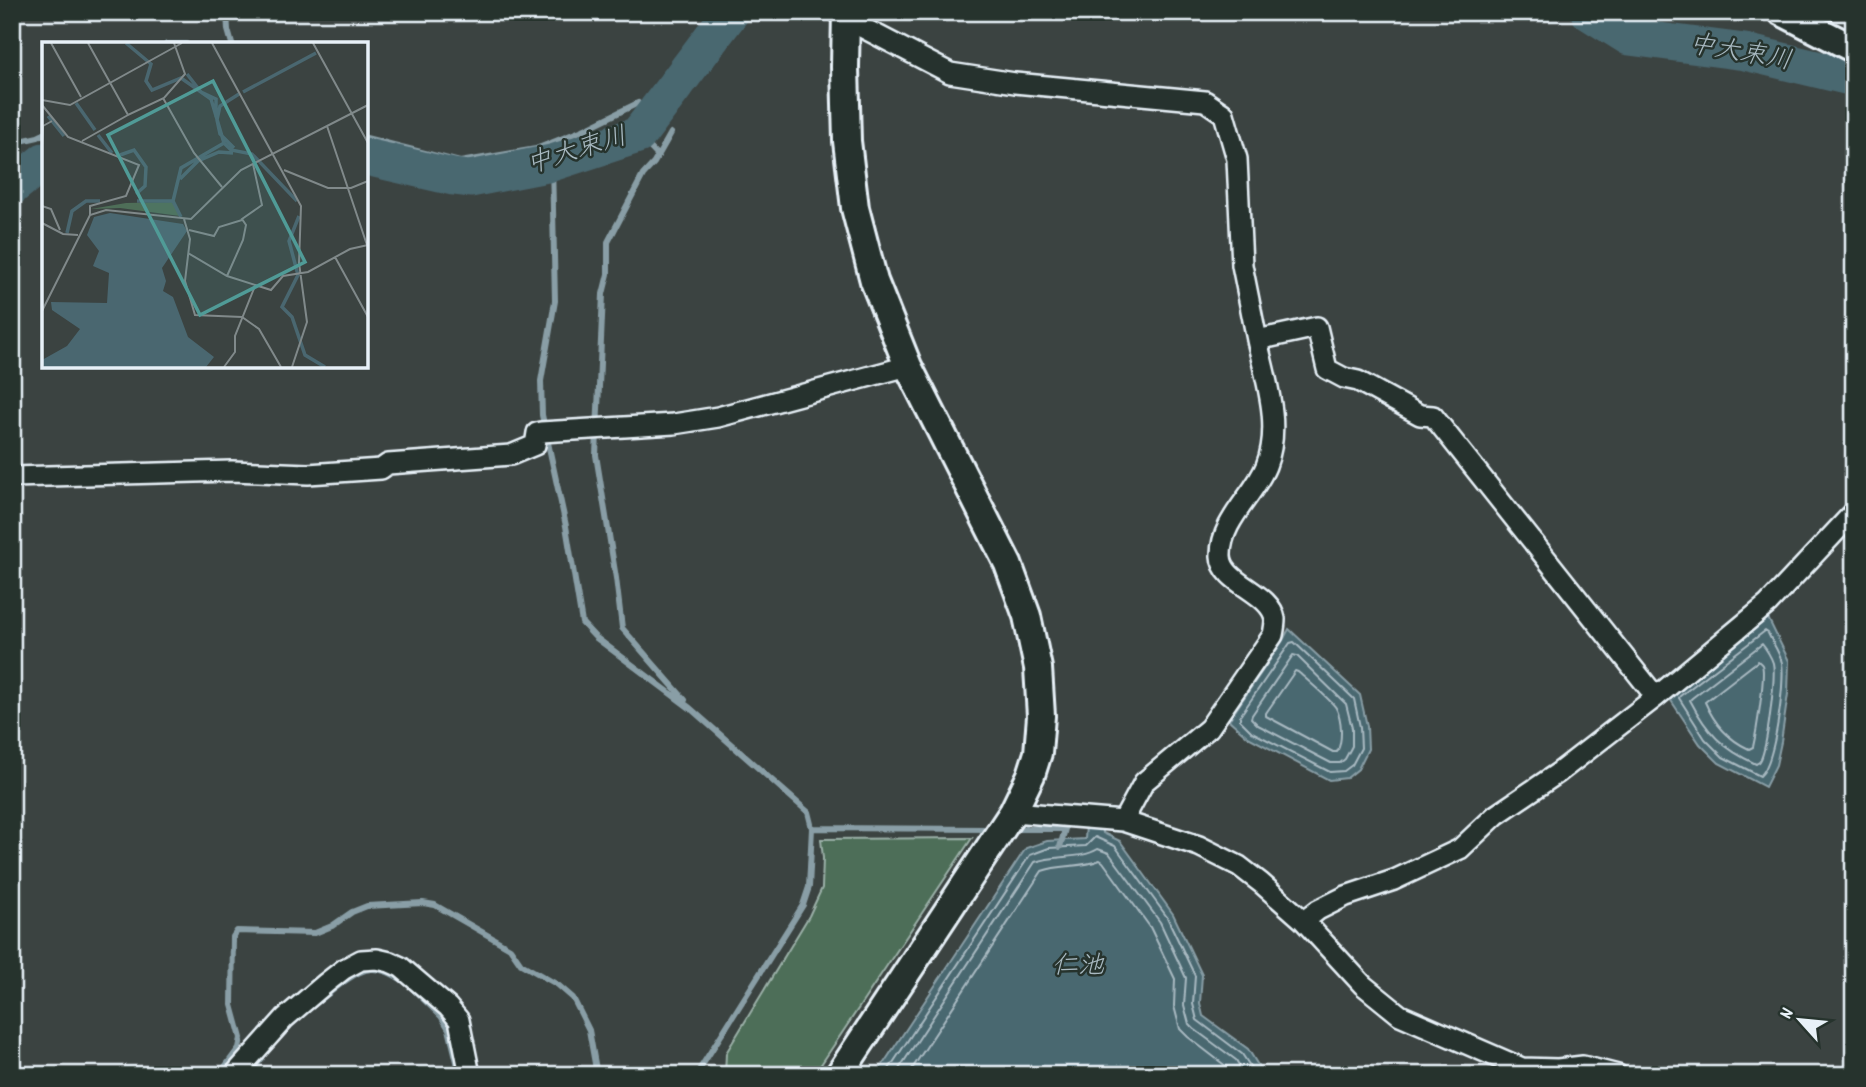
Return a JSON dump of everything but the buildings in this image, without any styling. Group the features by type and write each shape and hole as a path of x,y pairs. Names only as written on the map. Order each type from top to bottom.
{"street":[{"path":"1782,12 1854,48"},
{"path":"839,1075 1006,823 1031,775 1038,753 1041,716 1038,668 1027,617 1008,564 908,366 874,281 855,208 847,141 846,15 950,73 1015,83 1205,101 1224,114 1237,159 1242,265 1271,399 1274,438 1266,467 1221,542 1221,560 1233,578 1266,602 1275,617 1273,635 1209,728 1144,782 1123,821"},
{"path":"1257,340 1317,327 1327,369 1343,378 1358,381 1420,415 1433,416 1656,697"},
{"path":"12,477 232,471 308,474 381,469 388,464 511,455 535,445 537,433 545,431 674,424 718,417 908,366"},
{"path":"1304,921 1318,910 1346,896 1394,880 1460,849 1496,814 1558,773 1656,697 1768,604 1854,512"},
{"path":"1006,823 1123,821 1199,846 1239,866 1261,883 1304,921 1363,985 1400,1015 1522,1068 1558,1069 1583,1066 1618,1075"},
{"path":"234,1075 285,1017 326,982 361,960 377,959 401,967 448,1007 459,1020 470,1075"}],"green space":[{"path":"972,838 814,1075 725,1075 726,1053 809,916 822,888 821,839"}],"water":[{"path":"1768,618 1789,661 1788,694 1781,742 1776,765 1765,787 1719,763 1700,744 1668,696"},
{"path":"1289,629 1360,695 1367,726 1368,749 1358,769 1347,778 1329,780 1248,737 1229,720"},
{"name":"仁池","path":"1086,825 1103,826 1103,833 1120,841 1173,914 1202,975 1200,1003 1203,1016 1248,1049 1264,1075 876,1075 1026,848 1047,841 1085,839"}],"waterway":[{"path":"227,12 231,42"},
{"name":"中大束川","path":"368,157 470,179 552,163 638,135 731,12"},
{"name":"中大束川","path":"1589,12 1629,37 1745,52 1854,78"},
{"path":"368,139 460,162 536,149 638,103"},
{"path":"671,133 654,163 643,175 608,242 596,455 622,628 685,700"},
{"path":"12,143 42,135"},
{"path":"638,135 658,156"},
{"name":"中大束川","path":"12,187 42,163"},
{"path":"552,163 555,301 541,381 542,415 566,526 582,623 595,637 690,708 808,812 812,828 992,829"},
{"path":"696,1075 803,905 809,887 812,828"},
{"path":"1010,829 1065,829 1060,847"},
{"path":"219,1075 239,1048 241,1038 232,1005 233,937 237,931 315,933 367,906 423,903 435,905 510,948 521,964 558,985 573,998 589,1030 597,1075"},
{"path":"313,1006 364,970 388,972 404,981"},
{"path":"412,988 441,1016 449,1029 459,1070"},
{"path":"248,1075 262,1058"}]}
